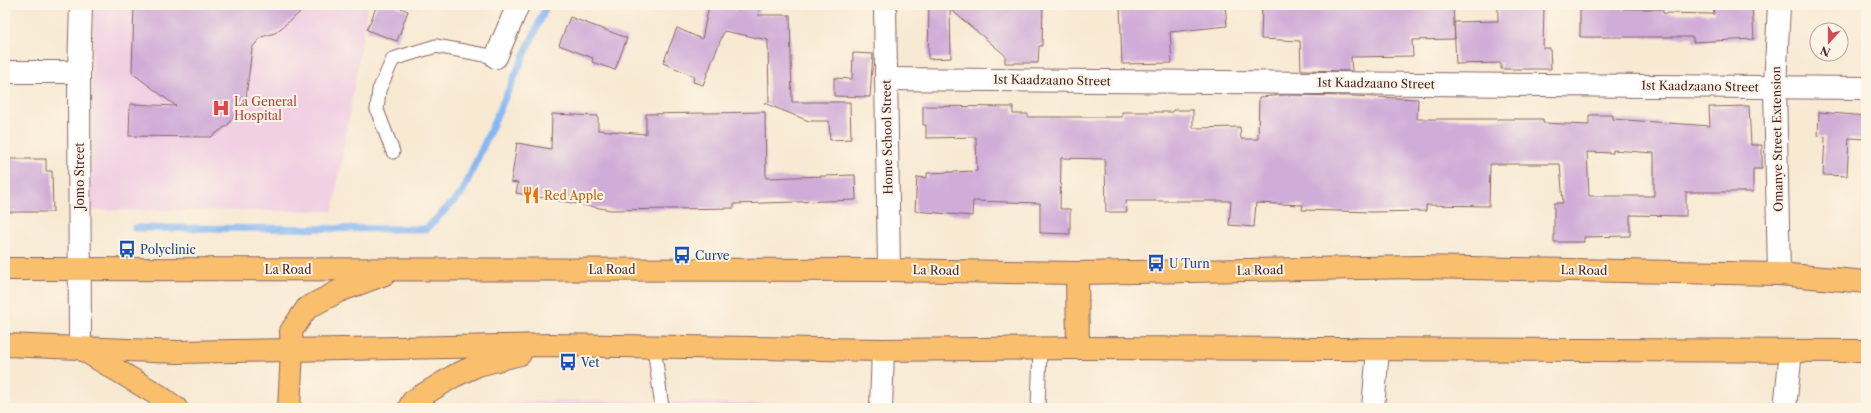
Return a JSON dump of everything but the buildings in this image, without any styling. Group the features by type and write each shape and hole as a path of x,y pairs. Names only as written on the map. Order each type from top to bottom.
{"main road":[{"name":"La Road","path":"5,269 890,270 1078,273 1418,267 1780,274 1866,282"},
{"path":"289,408 292,350 291,331 307,308 339,291 399,269"},
{"path":"1078,273 1078,348"},
{"path":"5,345 178,352 552,346 654,346 883,350 1078,348 1866,351"},
{"path":"409,408 413,401 448,379 478,365 552,346"},
{"path":"80,348 158,395 176,408"}],"street":[{"name":"Jomo Street","path":"80,348 79,72 82,5"},
{"path":"496,57 518,5"},
{"name":"Home School Street","path":"885,5 890,270"},
{"name":"Omanye Street Extension","path":"1779,5 1776,87 1780,274"},
{"path":"5,72 79,72"},
{"name":"1st Kaadzaano Street","path":"886,78 1866,88"},
{"path":"881,408 883,350"},
{"path":"1373,408 1378,350"},
{"path":"1785,408 1791,351"}],"lane":[{"path":"393,152 377,110 379,90 393,59 436,46 496,57"},
{"path":"654,346 662,408"},
{"path":"1038,408 1040,348"}],"shaded area":[{"name":"La General Hospital","path":"93,5 368,5 333,211 91,210"},
{"path":"561,400 855,405 855,408 500,408 514,402"}],"waterway":[{"path":"135,228 426,229 462,193 547,5"}],"place":[{"name":"La General Hospital","path":"221,108"},
{"name":"Red Apple","path":"531,195"},
{"name":"Polyclinic","path":"127,249"},
{"name":"Curve","path":"682,255"},
{"name":"U Turn","path":"1156,263"},
{"name":"Vet","path":"568,362"}]}
